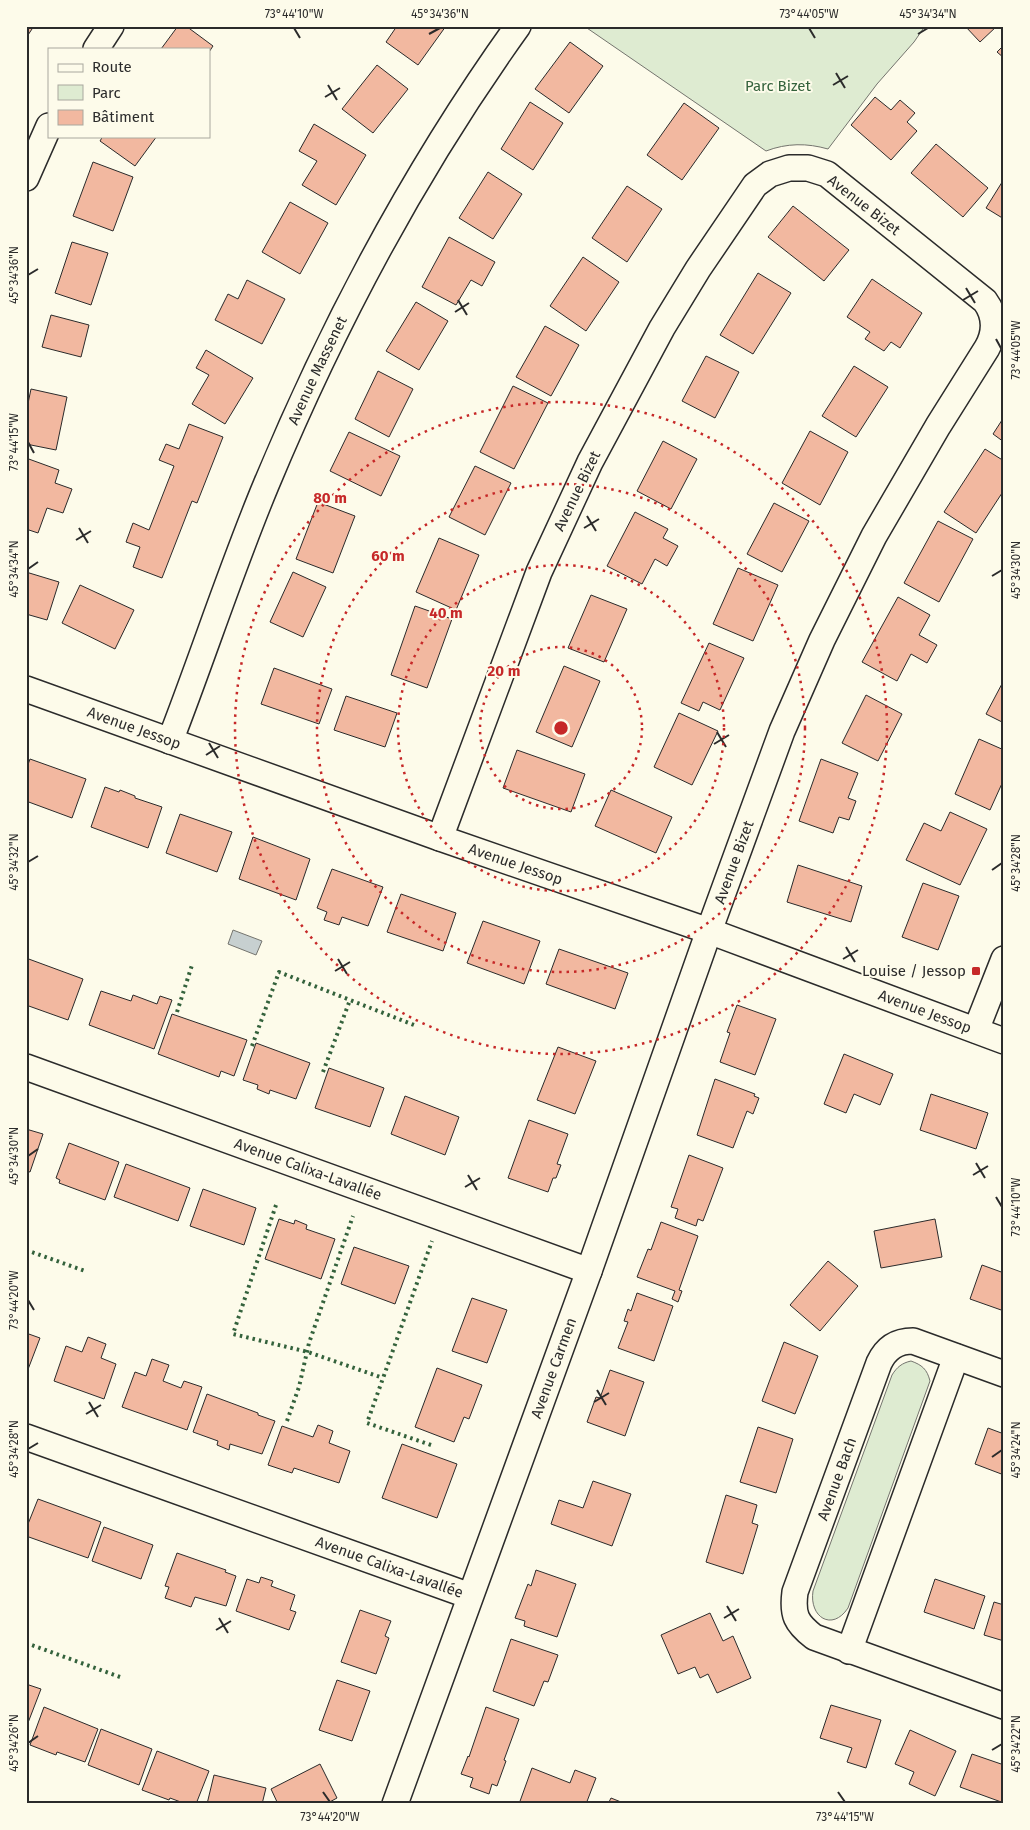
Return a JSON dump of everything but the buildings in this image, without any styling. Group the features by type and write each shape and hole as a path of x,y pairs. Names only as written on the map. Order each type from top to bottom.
{"street":[{"path":"97,48 111,26"},
{"name":"Avenue Massenet","path":"170,740 266,486 335,334 364,275 424,170 465,104 518,26"},
{"path":"26,178 48,128"},
{"name":"Avenue Bizet","path":"440,838 539,572 590,462 648,353 698,269 755,185 779,170 798,167 818,170 835,180 985,301 994,320 993,335 987,348 942,418 896,497 822,640 779,739 709,931"},
{"name":"Avenue Jessop","path":"26,689 440,838 709,931 1004,1041"},
{"name":"Avenue Carmen","path":"395,1804 589,1270 709,931"},
{"path":"976,1030 1004,959"},
{"name":"Avenue Calixa-Lavallée","path":"26,1066 589,1270"},
{"name":"Avenue Bach","path":"1004,1374 913,1341 906,1341 892,1346 882,1356 795,1592 793,1608 802,1628 814,1637 1004,1706"},
{"path":"849,1651 956,1357"},
{"name":"Avenue Calixa-Lavallée","path":"26,1436 470,1596"}],"green space":[{"name":"Parc Bizet","path":"584,26 925,26 914,42 877,84 828,149 797,145 782,146 766,151"},
{"path":"911,1361 924,1368 930,1381 848,1608 842,1615 829,1620 818,1614 813,1600 813,1591 892,1375 900,1366"}],"shaded area":[{"path":"233,930 262,941 256,955 228,944"}],"hedge":[{"path":"177,1012 192,965"},
{"path":"252,1046 279,972 350,1000"},
{"path":"323,1072 350,1000 414,1025"},
{"path":"276,1205 233,1334 308,1352 383,1378"},
{"path":"287,1421 299,1387 309,1343 353,1216"},
{"path":"431,1445 367,1423 432,1241"},
{"path":"26,1250 85,1271"},
{"path":"26,1643 120,1677"}],"place":[{"name":"Louise / Jessop","path":"976,971"}]}
